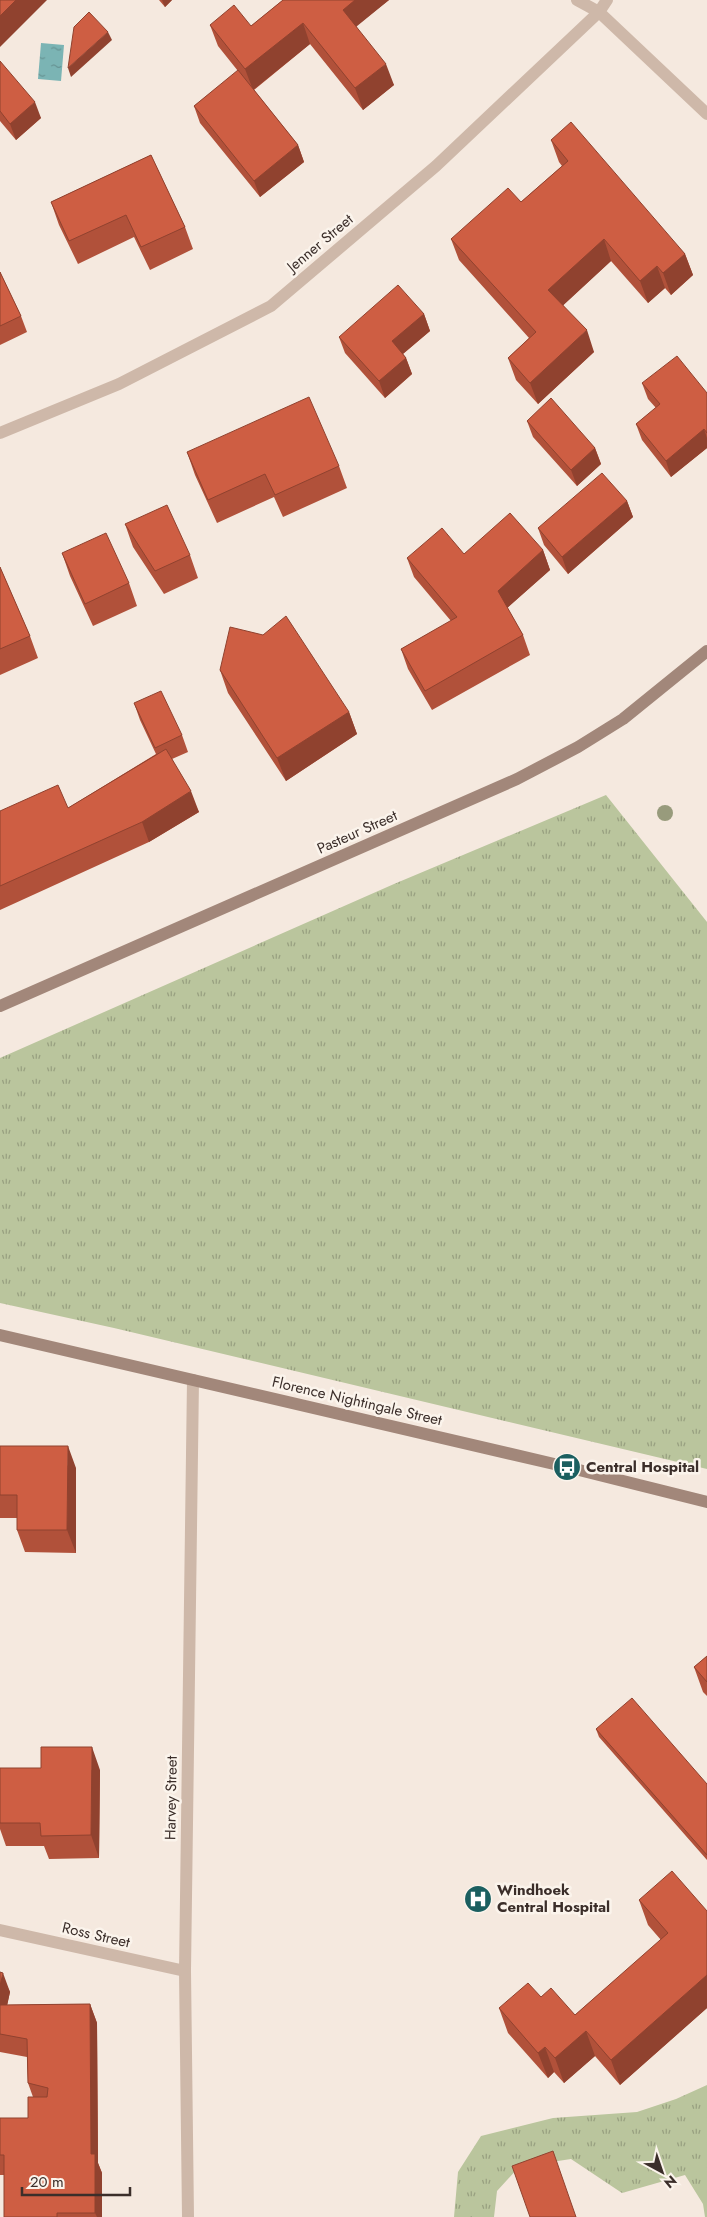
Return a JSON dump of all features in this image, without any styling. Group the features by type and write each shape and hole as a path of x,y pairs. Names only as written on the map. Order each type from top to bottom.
{"main road":[{"name":"Pasteur Street","path":"0,1006 517,779 578,747 623,719 707,651"},
{"name":"Florence Nightingale Street","path":"0,1335 567,1467 707,1502"}],"street":[{"path":"577,0 599,12 707,114"},
{"name":"Jenner Street","path":"0,433 119,384 271,306 436,166 599,12 607,0"},
{"name":"Harvey Street","path":"188,2217 185,1971 193,1380"},
{"name":"Ross Street","path":"0,1930 185,1971"}],"green space":[{"path":"606,795 707,922 707,1469 114,1328 0,1303 0,1058 394,884"},
{"path":"707,2085 707,2217 705,2217 703,2204 685,2175 622,2193 571,2159 519,2167 497,2191 494,2217 454,2217 458,2172 481,2136 553,2118 637,2112 676,2099"}],"water":[{"path":"41,43 64,45 61,81 38,79"}],"building":[{"path":"0,0 16,0 0,16"},
{"path":"283,0 355,0 343,10 386,64 355,88 303,23 245,69 210,25 234,5 251,26"},
{"path":"89,12 108,32 68,68 74,27"},
{"path":"0,61 35,102 10,124 0,111"},
{"path":"238,70 298,145 254,181 194,106"},
{"path":"571,122 685,254 663,273 657,266 640,281 604,239 548,290 587,330 530,383 508,358 536,332 451,239 508,188 521,202 568,161 551,140"},
{"path":"151,155 185,227 141,247 126,215 69,241 51,202"},
{"path":"0,272 21,316 0,326"},
{"path":"398,285 424,314 392,341 406,358 379,381 339,337"},
{"path":"677,356 707,393 707,433 704,429 666,461 636,424 660,404 642,383"},
{"path":"309,397 339,466 275,495 265,474 208,500 187,452"},
{"path":"551,398 595,448 571,470 527,421"},
{"path":"602,473 627,501 562,557 538,528"},
{"path":"167,505 190,555 155,571 125,524"},
{"path":"510,513 543,550 498,591 523,635 425,691 401,649 457,617 407,558 442,528 464,554"},
{"path":"106,533 129,583 85,604 62,553"},
{"path":"0,567 30,636 0,649"},
{"path":"286,616 349,712 277,758 220,670 230,627 263,635"},
{"path":"161,691 182,735 155,748 134,703"},
{"path":"166,749 191,791 142,822 0,886 0,811 58,785 68,808"},
{"path":"0,1446 68,1446 67,1530 17,1530 17,1495 0,1495"},
{"path":"707,1656 707,1682 694,1667"},
{"path":"632,1698 707,1784 707,1855 596,1729"},
{"path":"41,1747 92,1747 91,1835 41,1836 40,1823 0,1823 0,1768 41,1768"},
{"path":"672,1871 707,1911 707,1975 611,2060 586,2031 555,2058 545,2047 538,2053 499,2008 528,1983 541,1997 551,1988 575,2015 668,1933 639,1900"},
{"path":"0,1972 3,1973 0,1986"},
{"path":"90,2004 91,2154 95,2154 95,2213 57,2213 57,2217 4,2217 4,2155 0,2155 0,2118 28,2118 28,2097 47,2097 48,2088 28,2083 27,2039 0,2034 0,2005"},
{"path":"553,2151 576,2217 530,2217 512,2166"}],"place":[{"name":"Central Hospital","path":"567,1467"},
{"name":"Windhoek Central Hospital","path":"478,1899"}]}
